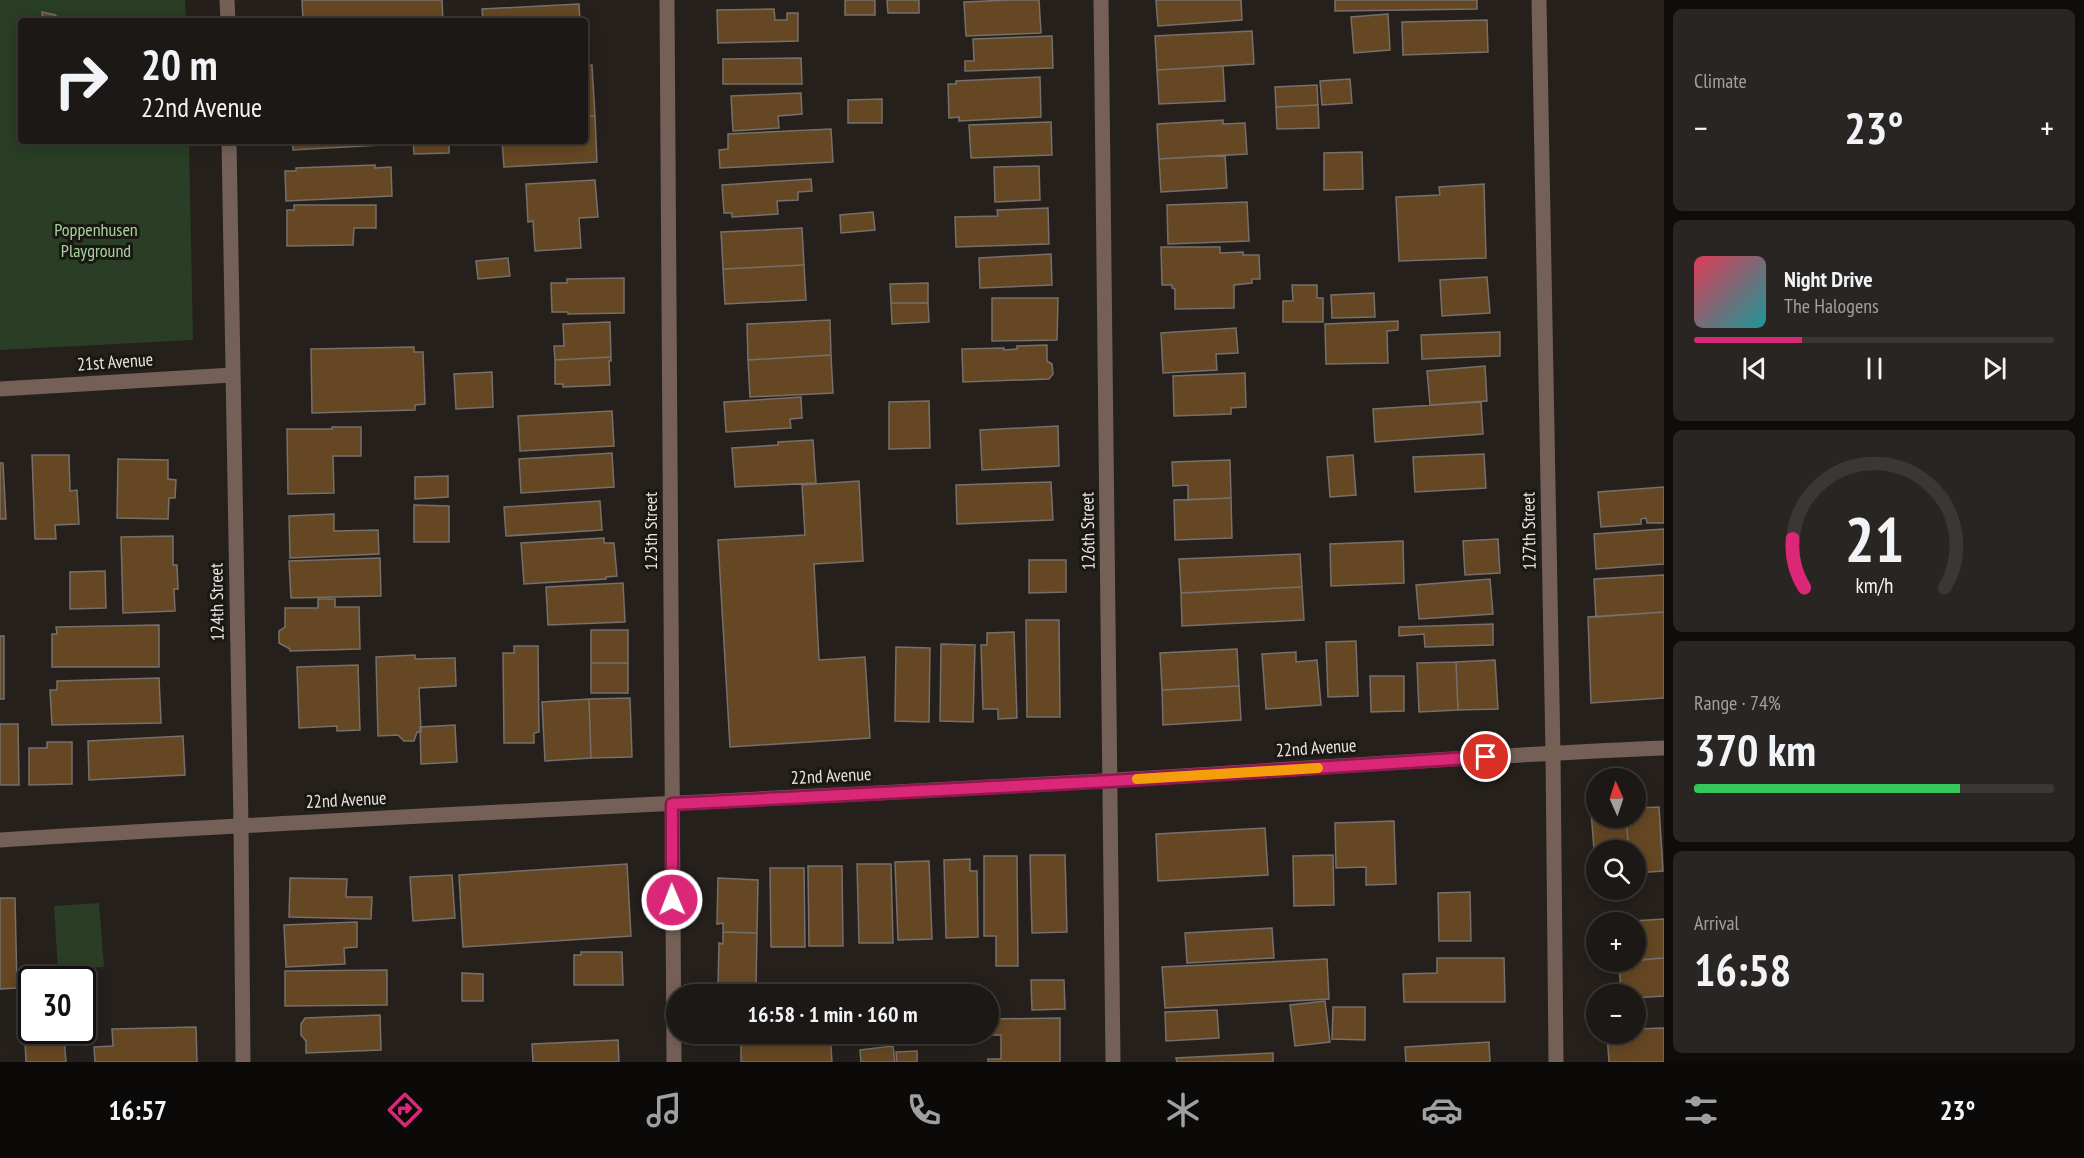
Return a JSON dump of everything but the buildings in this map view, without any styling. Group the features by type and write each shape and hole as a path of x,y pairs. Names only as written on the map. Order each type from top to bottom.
{"street":[{"path":"227,0 228,18"},
{"name":"125th Street","path":"667,0 674,1062"},
{"name":"126th Street","path":"1101,0 1113,1062"},
{"name":"127th Street","path":"1539,0 1556,1062"},
{"name":"124th Street","path":"229,144 243,1062"},
{"name":"21st Avenue","path":"0,389 232,375"},
{"name":"22nd Avenue","path":"0,840 241,825 1111,781 1664,747"}],"green space":[{"name":"Poppenhusen Playground","path":"0,0 185,0 186,18 18,18 18,144 189,144 193,340 0,350"},
{"path":"99,903 104,967 58,966 54,906"}],"slow traffic":[{"path":"1137,779 1318,768"}],"route":[{"path":"672,900 672,804 1111,781 1486,757"}]}
